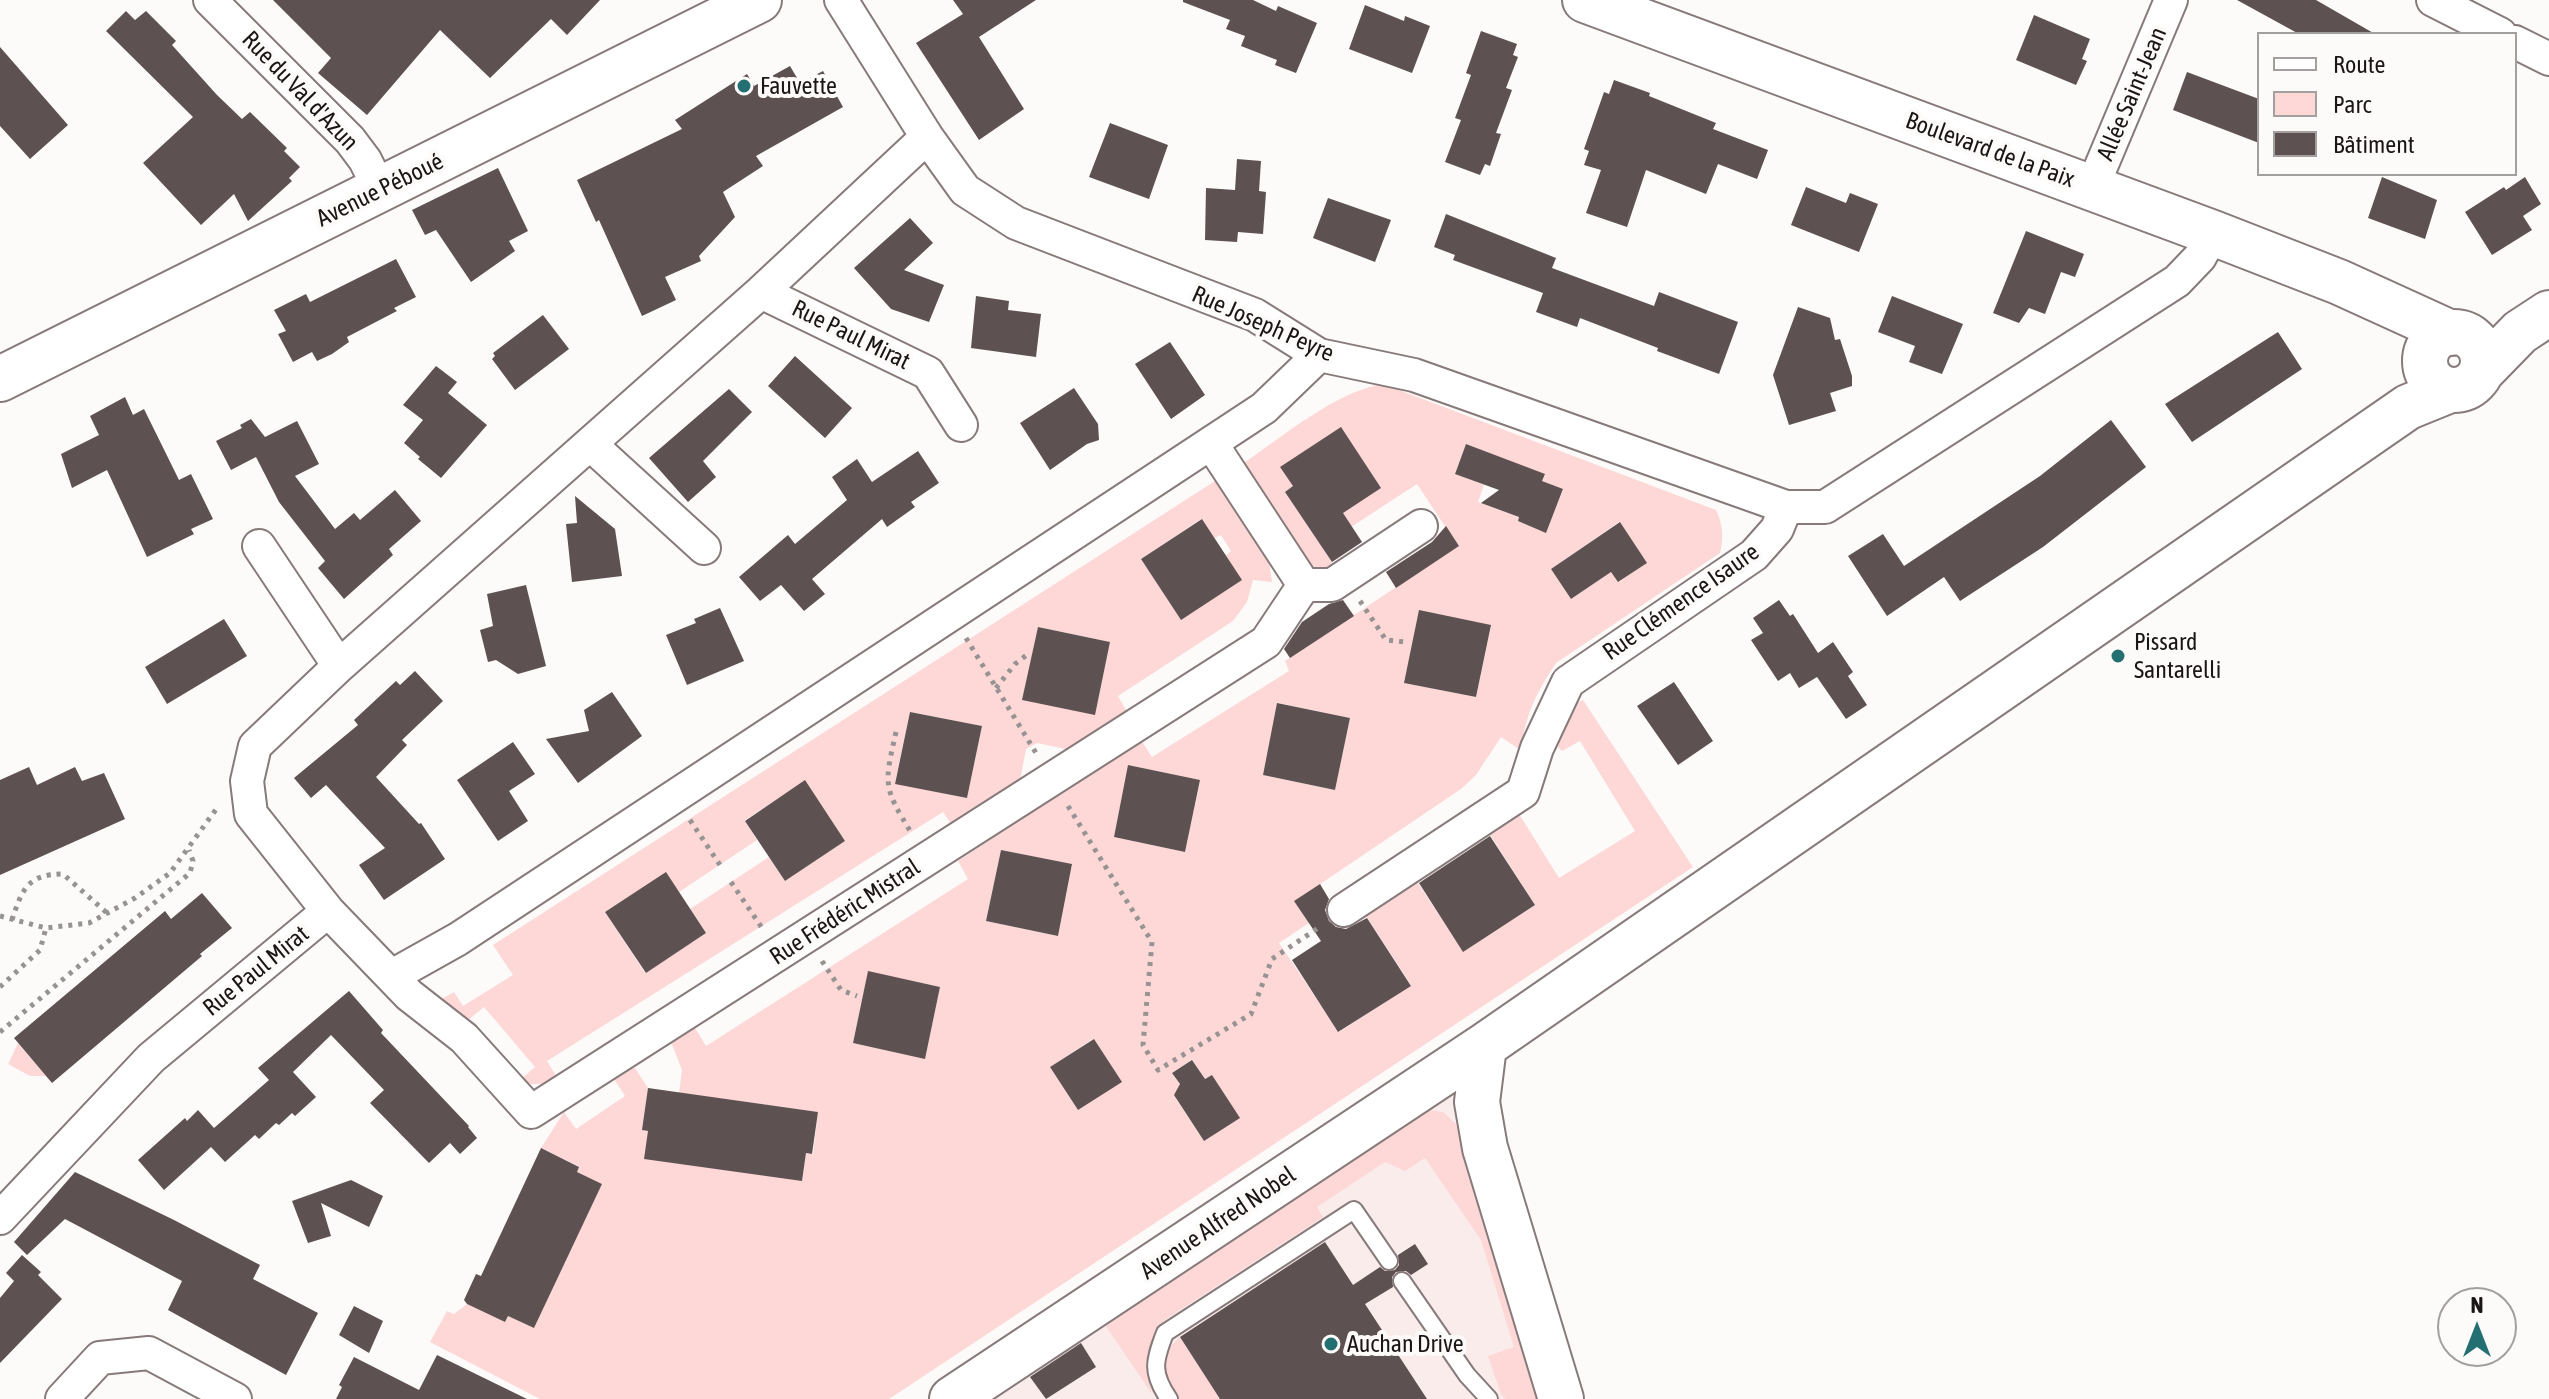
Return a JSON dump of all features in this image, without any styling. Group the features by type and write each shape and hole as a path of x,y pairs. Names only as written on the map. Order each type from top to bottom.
{"main road":[{"name":"Avenue Péboué","path":"0,379 759,0"},
{"name":"Boulevard de la Paix","path":"1585,0 2339,282 2391,308 2408,331 2446,366"},
{"path":"2446,366 2539,324"},
{"name":"Avenue Alfred Nobel","path":"952,1399 1484,1046 2446,366"},
{"path":"1484,1046 1477,1102 1485,1148 1561,1399"}],"street":[{"name":"Rue du Val d'Azun","path":"210,0 350,140 365,160 380,190"},
{"name":"Rue Joseph Peyre","path":"841,0 927,137 965,190 1016,223 1255,315 1319,355 1414,375 1786,507"},
{"name":"Allée Saint-Jean","path":"2092,188 2171,0"},
{"path":"2433,0 2495,32"},
{"path":"2517,43 2549,59"},
{"name":"Rue Paul Mirat","path":"0,1218 151,1058 328,911 251,814 247,781 255,746 339,666 761,292 927,137"},
{"path":"1786,507 1825,507 1877,474 2177,281 2200,257 2213,233"},
{"name":"Rue Paul Mirat","path":"761,292 928,373 961,425"},
{"path":"392,976 458,939 1264,408 1319,355"},
{"path":"1211,443 1304,585 1332,585 1421,526"},
{"path":"590,444 704,548"},
{"name":"Rue Clémence Isaure","path":"1344,910 1523,792 1537,748 1568,682 1754,555 1777,529 1786,507"},
{"path":"259,546 339,666"},
{"name":"Rue Frédéric Mistral","path":"328,911 409,995 464,1038 531,1112 1266,642 1304,585"},
{"path":"62,1399 100,1358 149,1353 235,1399"}],"lane":[{"path":"1169,1399 1157,1381 1157,1354 1165,1333 1354,1210 1389,1261"},
{"path":"1402,1281 1467,1375 1489,1399"}],"path":[{"path":"1344,577 1386,640 1405,642"},
{"path":"951,614 1152,942 1143,1045 1158,1070 1251,1014 1272,959 1344,910"},
{"path":"996,688 1015,664 1028,654"},
{"path":"896,732 886,779 900,813 928,859"},
{"path":"674,796 720,865"},
{"path":"0,916 46,928 89,923 135,898 170,873 217,808"},
{"path":"0,1032 190,873 193,861 189,850"},
{"path":"12,920 22,891 32,881 48,874 63,874 107,913"},
{"path":"731,882 779,954"},
{"path":"0,987 40,950 46,928"},
{"path":"806,936 841,990 857,996"}],"shaded area":[{"path":"1484,1046 1561,1399 952,1399"}],"green space":[{"path":"1383,384 1716,510 1722,536 1720,553 1556,663 1533,705 1525,727 1522,751 1501,737 1476,775 1461,789 1295,901 1309,923 1279,943 1339,1032 1411,985 1364,913 1416,880 1463,951 1535,905 1489,833 1519,814 1559,878 1635,831 1580,741 1562,751 1555,744 1572,705 1583,700 1693,867 889,1399 540,1399 430,1342 447,1311 454,1314 467,1304 505,1322 508,1316 534,1328 602,1184 577,1172 578,1166 541,1148 564,1112 576,1129 625,1096 614,1079 627,1069 635,1068 648,1088 643,1130 802,1181 806,1153 813,1154 818,1112 679,1093 682,1070 671,1042 695,1028 706,1046 968,879 958,861 1141,740 1152,757 1289,671 1285,661 1458,546 1417,484 1322,546 1336,569 1329,572 1313,567 1302,559 1241,465 1309,417 1365,388","holes":["1466,444 1545,475 1542,481 1563,490 1546,532 1518,521 1519,517 1478,502 1484,485 1455,473","1619,522 1646,563 1619,582 1611,572 1571,599 1551,569","1491,626 1476,697 1404,683","1278,703 1350,718 1335,790 1263,775","1129,765 1200,781 1185,852 1114,837","1001,850 1072,865 1058,936 986,921","868,972 940,987 925,1058 853,1043","1093,1039 1121,1082 1078,1110 1050,1067","1192,1060 1205,1079 1212,1075 1239,1118 1204,1141 1176,1099 1185,1092 1172,1073"]},
{"path":"1215,481 1268,555 1272,582 1253,580 1247,602 1233,621 1118,696 1129,715 1075,751 1037,743 1026,749 1018,792 956,831 943,812 547,1061 558,1079 538,1084 519,1081 535,1067 484,1007 467,1021 440,1000 454,992 463,1006 513,975 493,945","holes":["1201,519 1215,538 1221,535 1231,551 1226,555 1241,580 1181,619 1141,559","1038,627 1110,642 1095,714 1023,699","910,712 982,726 967,798 895,783","805,781 845,841 785,881 769,857 696,905 690,909 706,933 645,973 605,912 666,873 679,892 757,840 745,820"]},
{"path":"18,1043 46,1076 30,1076 8,1064"},
{"path":"1422,1109 1443,1112 1456,1124 1538,1399 1505,1399 1501,1394 1488,1356 1514,1347 1481,1240 1425,1158 1405,1171 1385,1162 1317,1207 1323,1217 1166,1319 1154,1337 1149,1354 1148,1373 1152,1394 1103,1322"},
{"path":"1180,1337 1220,1399 1178,1399 1164,1367 1167,1352"}],"building":[{"path":"273,0 600,0 567,35 551,19 490,78 440,30 367,115 318,73 331,58"},
{"path":"953,0 1036,0 979,37 1024,109 979,140 916,43 963,14"},
{"path":"1183,0 1253,0 1276,11 1278,6 1317,23 1296,73 1275,65 1277,60 1241,46 1245,36 1226,29 1230,20"},
{"path":"2237,0 2316,0 2372,32 2295,32"},
{"path":"1365,5 1404,21 1405,16 1430,26 1412,73 1349,49"},
{"path":"126,11 135,20 146,11 176,41 172,45 217,95 242,119 250,112 287,148 284,151 300,167 289,178 292,181 248,221 234,194 201,225 143,163 193,117 106,31"},
{"path":"2034,15 2090,39 2082,59 2087,61 2076,85 2016,60"},
{"path":"1481,31 1517,44 1513,55 1518,57 1506,88 1512,90 1496,133 1501,134 1490,166 1485,164 1480,175 1445,162 1461,120 1455,118 1471,75 1466,73"},
{"path":"0,47 68,125 30,159 0,126"},
{"path":"790,66 800,83 823,71 843,107 756,156 763,166 723,192 735,217 699,256 701,261 665,277 676,300 642,316 599,220 596,222 577,180 682,129 675,120 747,74 754,86"},
{"path":"2187,72 2257,98 2257,142 2173,110"},
{"path":"1614,80 1716,123 1713,129 1768,150 1757,179 1718,164 1706,194 1646,170 1627,227 1586,213 1601,170 1584,165 1589,151 1584,149 1604,92 1609,94"},
{"path":"1110,123 1168,145 1149,199 1089,177"},
{"path":"1237,159 1261,161 1259,191 1266,192 1263,234 1238,232 1237,242 1205,240 1206,188 1235,190"},
{"path":"498,168 528,231 509,241 515,251 471,282 436,230 425,235 412,210"},
{"path":"2382,177 2437,200 2425,239 2368,218"},
{"path":"2525,177 2541,204 2523,216 2532,230 2492,255 2465,212"},
{"path":"1806,187 1846,203 1850,193 1878,204 1859,252 1791,225"},
{"path":"1328,198 1391,220 1375,262 1313,238"},
{"path":"1446,214 1556,258 1552,268 1654,306 1659,292 1738,322 1719,374 1580,318 1577,327 1536,312 1543,293 1453,260 1455,255 1434,247"},
{"path":"910,218 933,243 904,270 944,285 929,322 891,309 854,268"},
{"path":"2026,231 2084,254 2075,277 2061,272 2045,314 2029,308 2019,323 1993,313"},
{"path":"396,259 416,297 394,308 397,311 347,337 349,342 332,354 317,361 312,352 293,362 278,334 286,331 274,310 306,294 310,302"},
{"path":"976,296 1009,301 1008,310 1041,314 1036,357 971,348"},
{"path":"1892,296 1963,324 1942,374 1909,362 1915,346 1878,332"},
{"path":"1798,307 1830,318 1835,340 1840,339 1852,376 1852,386 1830,393 1836,411 1789,425 1773,375"},
{"path":"543,315 569,349 515,390 492,359 495,356 493,353"},
{"path":"2278,332 2302,369 2192,442 2165,404"},
{"path":"1170,342 1205,395 1171,419 1135,364"},
{"path":"795,356 852,408 825,438 768,386"},
{"path":"436,366 457,382 448,393 487,425 441,478 404,443 423,420 403,405"},
{"path":"1074,388 1098,424 1099,440 1087,444 1050,470 1020,423"},
{"path":"729,389 752,412 703,461 716,477 688,502 649,458"},
{"path":"125,397 133,415 144,409 179,480 191,474 213,519 191,529 194,534 147,557 107,470 72,488 61,454 99,435 90,416"},
{"path":"251,419 265,437 297,421 319,464 295,476 335,529 354,513 360,520 395,490 421,521 389,549 393,555 344,599 318,568 325,561 279,502 256,457 231,470 216,441 242,428 240,425"},
{"path":"2111,420 2146,467 2043,547 1960,601 1944,577 1887,616 1848,556 1883,534 1904,566 2040,476"},
{"path":"1341,427 1381,488 1343,513 1362,542 1332,562 1285,492 1293,486 1280,467"},
{"path":"1466,444 1545,474 1542,481 1563,489 1546,533 1518,521 1519,517 1481,503 1499,490 1455,474"},
{"path":"918,451 939,483 911,502 915,507 887,527 882,519 812,579 825,594 804,611 781,585 760,601 739,577 788,535 795,544 847,500 832,477 857,459 872,482"},
{"path":"575,496 615,529 622,576 572,582 566,524 577,523"},
{"path":"1202,519 1242,580 1181,620 1141,559"},
{"path":"1620,522 1647,563 1618,582 1611,572 1571,599 1551,569"},
{"path":"1446,526 1459,546 1396,588 1386,572 1432,542"},
{"path":"526,585 546,666 518,674 496,660 488,662 480,630 493,626 487,594"},
{"path":"1343,600 1354,616 1290,658 1284,649 1302,622 1329,604"},
{"path":"1779,600 1790,616 1793,614 1818,653 1833,642 1853,672 1848,676 1867,705 1846,719 1817,677 1799,688 1790,673 1778,681 1751,640 1763,633 1753,618"},
{"path":"720,608 744,661 687,685 666,635 696,623 694,619"},
{"path":"1419,610 1491,625 1476,697 1404,683"},
{"path":"224,619 247,656 167,704 145,667"},
{"path":"1038,627 1110,642 1095,715 1022,700"},
{"path":"415,671 443,701 402,740 407,745 376,777 421,823 445,859 384,900 359,865 385,848 326,785 311,798 294,778 358,725 354,720 396,681 400,685"},
{"path":"1674,682 1713,741 1678,765 1637,706"},
{"path":"612,692 642,736 578,783 546,739 589,731 584,710"},
{"path":"1277,703 1350,718 1335,790 1263,775"},
{"path":"910,712 982,726 967,798 895,784"},
{"path":"513,742 535,774 509,791 528,821 498,841 457,780"},
{"path":"1128,765 1200,780 1185,852 1114,837"},
{"path":"29,767 37,785 75,767 82,781 104,773 125,819 0,875 0,780"},
{"path":"805,780 845,841 785,881 745,821"},
{"path":"1490,836 1535,905 1463,952 1419,883"},
{"path":"1001,850 1072,864 1058,936 986,921"},
{"path":"666,872 706,933 646,973 605,912"},
{"path":"1320,884 1329,899 1325,910 1329,921 1336,927 1346,929 1367,918 1411,986 1338,1032 1292,960 1321,941 1294,901"},
{"path":"202,893 232,928 52,1083 14,1038 165,911 171,919"},
{"path":"868,971 940,987 925,1059 853,1043"},
{"path":"349,991 383,1030 381,1033 477,1138 460,1154 450,1143 429,1163 370,1103 384,1090 331,1035 293,1072 316,1097 295,1116 292,1113 279,1125 276,1123 259,1139 255,1135 225,1162 211,1147 164,1190 138,1160 198,1110 214,1128 269,1080 258,1068"},
{"path":"1094,1039 1122,1082 1078,1110 1050,1067"},
{"path":"1192,1060 1205,1079 1212,1075 1240,1118 1204,1141 1174,1095 1180,1084 1172,1073"},
{"path":"648,1088 818,1112 812,1154 806,1153 802,1181 644,1159 648,1131 642,1130"},
{"path":"541,1148 579,1167 577,1172 602,1184 534,1328 508,1316 505,1322 464,1300 476,1274 481,1276"},
{"path":"75,1172 260,1265 253,1279 318,1313 286,1375 168,1310 182,1281 65,1219 27,1255 14,1242"},
{"path":"351,1180 383,1196 369,1227 321,1203 331,1236 308,1243 292,1201"},
{"path":"1325,1242 1353,1285 1380,1267 1385,1271 1395,1270 1399,1265 1398,1255 1415,1244 1428,1264 1411,1275 1406,1271 1396,1272 1392,1277 1393,1287 1365,1304 1427,1399 1220,1399 1180,1337"},
{"path":"22,1255 41,1272 38,1275 62,1299 0,1363 0,1298 14,1281 6,1273"},
{"path":"354,1306 383,1321 369,1353 339,1335"},
{"path":"1081,1343 1096,1367 1046,1399 1030,1377"},
{"path":"437,1355 527,1399 336,1399 342,1387 339,1385 354,1357 419,1390"}],"place":[{"name":"Fauvette","path":"744,86"},
{"name":"Pissard Santarelli","path":"2118,656"},
{"name":"Auchan Drive","path":"1331,1344"}]}
